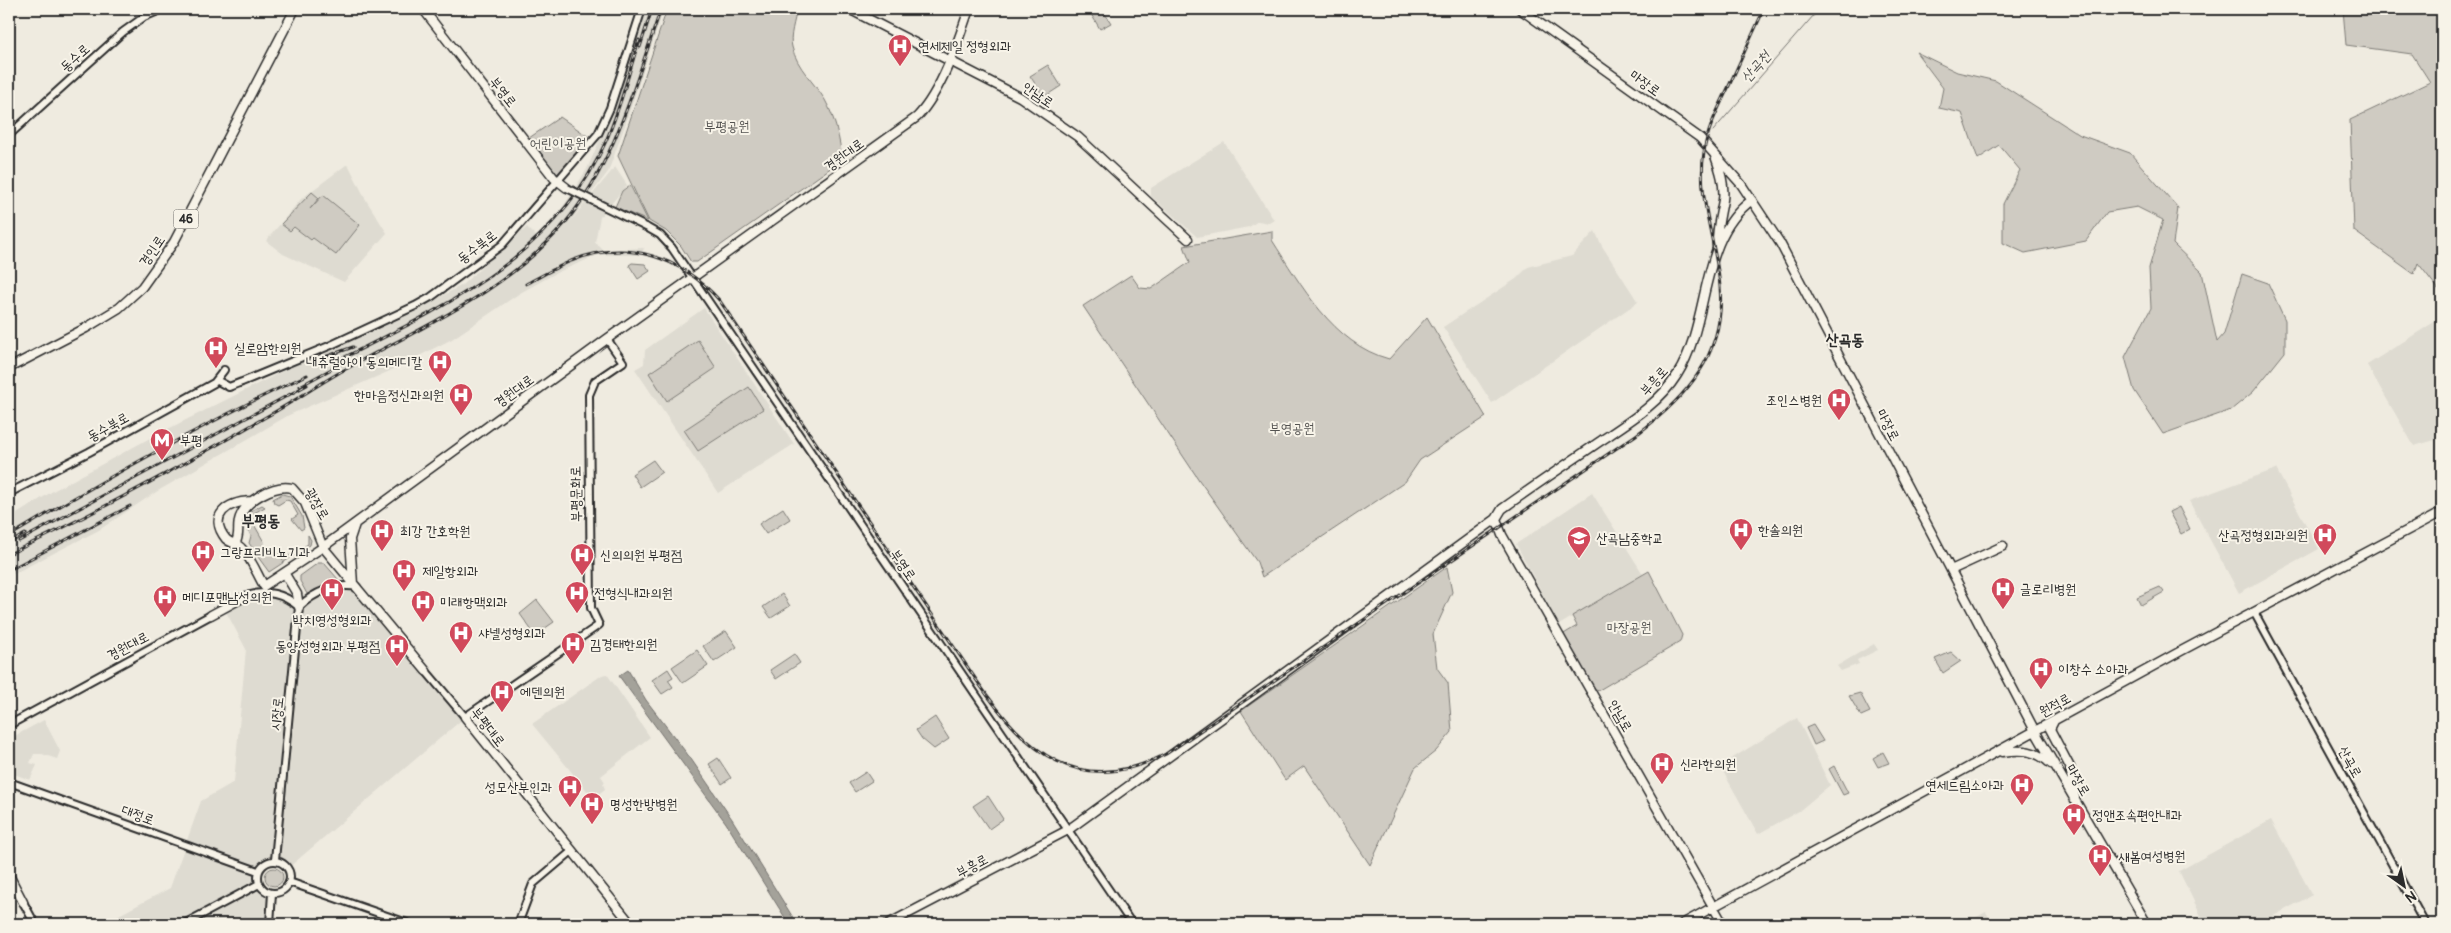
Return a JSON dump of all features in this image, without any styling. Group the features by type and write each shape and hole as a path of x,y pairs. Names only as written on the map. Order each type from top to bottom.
{"main road":[{"name":"경인로","path":"9,368 86,328 118,308 142,287 174,242 295,9"},
{"name":"부영로","path":"423,9 558,182 567,188"},
{"name":"안남로","path":"849,9 1013,93 1078,137 1188,239"},
{"name":"경원대로","path":"264,586 285,574 323,547 607,339 917,117 931,100 949,61 969,9"},
{"name":"마장로","path":"1520,9 1700,138 1752,200 1780,243 2035,731 2147,924"},
{"path":"1713,152 1721,174 1723,198 1716,230 1717,250"},
{"name":"부흥로","path":"888,924 1068,830 1496,519 1502,508 1638,414 1667,389 1686,360 1693,341 1717,250 1727,226 1734,216 1752,200"},
{"name":"광장로","path":"264,586 244,551 229,542 219,529 219,519 227,506 232,503 251,501 279,487 292,488 305,503 323,547"},
{"path":"235,544 240,535 239,519 251,501"},
{"name":"원적로","path":"1682,924 2054,720 2442,512"},
{"name":"안남로","path":"1496,519 1502,535 1723,924"},
{"path":"355,585 350,539 357,522"},
{"path":"1951,570 2003,546"},
{"name":"부평대로","path":"323,547 426,671"},
{"name":"시장로","path":"285,574 297,594 299,607"},
{"name":"경원대로","path":"211,615 246,596"},
{"name":"부평대로","path":"465,717 631,924"},
{"path":"2054,720 2050,729 2070,767 2075,799"},
{"path":"1998,752 2029,751 2041,755 2057,768"},
{"path":"9,875 23,902"}],"street":[{"name":"동수로","path":"9,135 123,32 144,17 163,9"},
{"name":"동수북로","path":"9,493 95,449 218,381 229,387 264,374 392,318 431,297 502,245 558,182 600,130 610,108 642,9"},
{"name":"부영로","path":"567,188 646,227 660,235 672,248 1132,924"},
{"name":"부평문화로","path":"465,717 599,625 592,613 591,606 589,398 595,381 623,362 607,339"},
{"path":"218,381 224,370"},
{"path":"246,596 257,593 274,593 293,601 299,607 311,597 337,586 355,585"},
{"name":"경원대로","path":"246,596 264,586"},
{"name":"시장로","path":"275,860 299,607"},
{"name":"산곡로","path":"2254,612 2425,924"},
{"name":"경원대로","path":"9,725 211,615"},
{"name":"부평대로","path":"426,671 465,717"},
{"name":"대정로","path":"9,782 258,871"},
{"path":"518,924 533,884 572,851"},
{"path":"275,860 283,863 288,868 289,882 279,892 272,893 263,890 259,884 258,871 262,865 275,860"},
{"path":"289,882 410,924"},
{"path":"184,924 259,884"},
{"path":"270,924 272,893"},
{"path":"23,902 36,924"}],"shaded area":[{"path":"646,9 664,9 624,128 608,172 568,224 615,167 627,185 600,217 595,242 603,250 644,248 642,255 598,255 558,272 520,293 452,339 392,370 289,415 156,492 99,530 9,576 9,519 53,491 152,437 325,350 413,312 462,285 527,227 536,236 542,231 561,210 587,169 609,119"},
{"path":"1224,142 1274,220 1269,223 1258,221 1249,227 1197,237 1151,196 1151,188"},
{"path":"346,165 349,166 366,200 387,233 344,282 283,254 266,241 301,199"},
{"path":"1595,231 1602,246 1638,302 1492,403 1443,327 1516,279 1528,267 1572,256"},
{"path":"704,308 794,444 718,493 635,369 644,364 645,350"},
{"path":"2442,317 2442,438 2414,446 2367,365"},
{"path":"2276,469 2319,549 2239,593 2189,501"},
{"name":"산곡남중학교","path":"1592,493 1643,574 1559,625 1516,544"},
{"path":"357,587 465,717 288,868 283,863 275,860 262,865 258,871 259,884 263,890 272,893 270,924 102,924 170,888 201,801 234,782 246,649 224,608 246,596 265,592 299,607 322,592"},
{"path":"1874,644 1878,650 1857,660 1859,664 1841,671 1837,666"},
{"path":"628,670 646,700 691,759 732,819 797,924 789,924 726,823 619,676"},
{"path":"607,674 650,737 601,776 605,782 603,784 605,789 593,798 532,724 602,675"},
{"path":"1797,718 1830,785 1799,811 1758,834 1720,766"},
{"path":"44,720 60,751 57,759 42,754 34,754 30,763 37,765 30,780 9,772 9,739"},
{"path":"2271,820 2312,895 2259,924 2205,924 2179,871"},
{"path":"1986,912 1993,924 1964,924"}],"green space":[{"name":"부평공원","path":"667,9 797,9 791,43 794,55 829,107 836,129 842,160 697,262 691,262 681,246 666,231 649,221 618,156"},
{"path":"1088,9 1102,9 1111,23 1100,29"},
{"path":"2343,9 2442,9 2442,294 2418,263 2414,274 2354,231 2350,120 2430,82 2412,54 2346,45"},
{"path":"1916,52 1957,72 1996,81 2080,135 2130,153 2178,208 2173,244 2202,272 2217,342 2224,334 2242,274 2268,283 2285,320 2285,352 2253,392 2231,410 2163,434 2134,390 2125,357 2151,308 2149,268 2163,220 2137,207 2107,212 2086,241 2025,253 2003,243 2003,204 2020,170 1999,145 1978,159 1962,113 1939,108 1943,88"},
{"path":"1048,65 1061,86 1044,97 1030,76"},
{"name":"어린이공원","path":"560,117 589,137 558,175 529,138"},
{"path":"630,185 648,221 615,207 622,191"},
{"path":"312,192 319,198 310,209 323,195 360,225 336,255 294,227 290,231 281,224"},
{"name":"부영공원","path":"1272,231 1272,240 1320,311 1335,327 1369,351 1389,359 1427,317 1486,417 1420,460 1405,482 1262,577 1257,562 1199,480 1083,306 1131,275 1140,288 1151,289 1190,262 1184,246"},
{"path":"632,263 645,264 650,271 638,279 629,265"},
{"path":"698,340 716,368 667,401 649,373"},
{"path":"749,387 763,409 698,451 684,430"},
{"path":"653,460 662,472 640,487 632,474"},
{"path":"282,494 290,496 302,516 304,528 301,530 292,519 298,515 290,501 286,500 278,505 274,503 273,499"},
{"path":"262,505 265,507 254,513 252,521 264,542 262,548 258,551 253,549 249,543 251,536 243,519 247,513"},
{"path":"2179,507 2190,529 2181,534 2169,512"},
{"path":"783,508 790,519 766,534 759,524"},
{"path":"308,535 311,540 310,545 269,572 258,557 267,550 278,553 283,560 308,544"},
{"path":"318,563 324,563 338,579 337,583 307,594 300,581 300,576"},
{"path":"1447,567 1452,592 1433,634 1437,668 1448,683 1452,732 1436,751 1415,768 1370,865 1304,766 1285,780 1241,711"},
{"name":"마장공원","path":"1649,571 1682,635 1680,642 1599,690 1595,689 1562,635 1577,626 1572,616"},
{"path":"2160,587 2164,592 2141,605 2137,597"},
{"path":"782,594 790,606 771,618 763,607"},
{"path":"537,600 554,622 535,635 520,614"},
{"path":"726,631 737,647 714,662 703,646"},
{"path":"697,650 708,666 683,683 672,667"},
{"path":"1951,652 1961,661 1943,673 1935,659"},
{"path":"794,654 800,663 776,679 770,670"},
{"path":"668,669 673,677 668,680 673,687 662,694 652,680"},
{"path":"1860,693 1870,712 1861,716 1849,696"},
{"path":"935,717 949,739 934,749 922,739 916,730"},
{"path":"1813,725 1823,741 1814,745 1806,728"},
{"path":"1883,752 1889,763 1878,767 1873,758"},
{"path":"718,758 731,778 722,784 709,764"},
{"path":"1834,766 1848,793 1843,795 1829,769"},
{"path":"866,772 872,781 855,792 849,783"},
{"path":"988,796 1003,819 989,829 973,806"},
{"path":"274,868 280,871 283,877 280,883 274,886 268,883 265,877 268,871"}],"waterway":[{"name":"산곡천","path":"1713,131 1814,15"}],"railway":[{"path":"640,47 652,9"},
{"path":"9,554 106,506 201,454 344,370 462,306 517,269 565,223 583,199 598,174 611,148 633,93 661,9"},
{"path":"526,284 571,261 592,254 613,251 633,252 671,263 705,286 720,301 977,681 1015,729 1035,747 1056,761 1080,769 1106,772 1134,767 1166,754 1636,435 1671,406 1686,390 1709,354 1716,333 1720,311 1719,275 1706,207 1702,174 1705,144 1710,128 1764,9"},
{"path":"339,360 418,320 493,274 527,247 558,216 584,181 606,141 620,104 639,40"},
{"path":"322,358 353,347"},
{"path":"300,386 348,360"},
{"path":"13,534 158,451 307,375"},
{"path":"19,541 307,385"},
{"path":"9,570 130,506"},
{"path":"9,543 25,534"}],"place":[{"name":"연세제일 정형외과","path":"900,67"},
{"name":"실로암한의원","path":"216,369"},
{"name":"내츄럴아이 동의메디칼","path":"440,383"},
{"name":"한마음정신과의원","path":"461,416"},
{"name":"조인스병원","path":"1839,421"},
{"name":"부평","path":"162,461"},
{"name":"한솔의원","path":"1741,551"},
{"name":"최강 간호학원","path":"382,552"},
{"name":"산곡정형외과의원","path":"2325,556"},
{"name":"산곡남중학교","path":"1579,559"},
{"name":"그랑프리비뇨기과","path":"203,573"},
{"name":"신의의원 부평점","path":"582,576"},
{"name":"제일항외과","path":"404,592"},
{"name":"글로리병원","path":"2003,610"},
{"name":"박치영성형외과","path":"332,611"},
{"name":"전형식내과의원","path":"577,614"},
{"name":"메디포맨남성의원","path":"165,618"},
{"name":"미래항맥외과","path":"423,623"},
{"name":"샤넬성형외과","path":"461,654"},
{"name":"김경태한의원","path":"573,665"},
{"name":"동양성형외과 부평점","path":"397,667"},
{"name":"이창수 소아과","path":"2041,690"},
{"name":"에덴의원","path":"502,713"},
{"name":"신라한의원","path":"1662,785"},
{"name":"연세드림소아과","path":"2022,806"},
{"name":"성모산부인과","path":"570,808"},
{"name":"명성한방병원","path":"592,825"},
{"name":"정앤조속편안내과","path":"2074,836"},
{"name":"새봄여성병원","path":"2100,877"}],"district":[{"name":"산곡동","path":"1845,340"},
{"name":"부평동","path":"261,521"}]}
